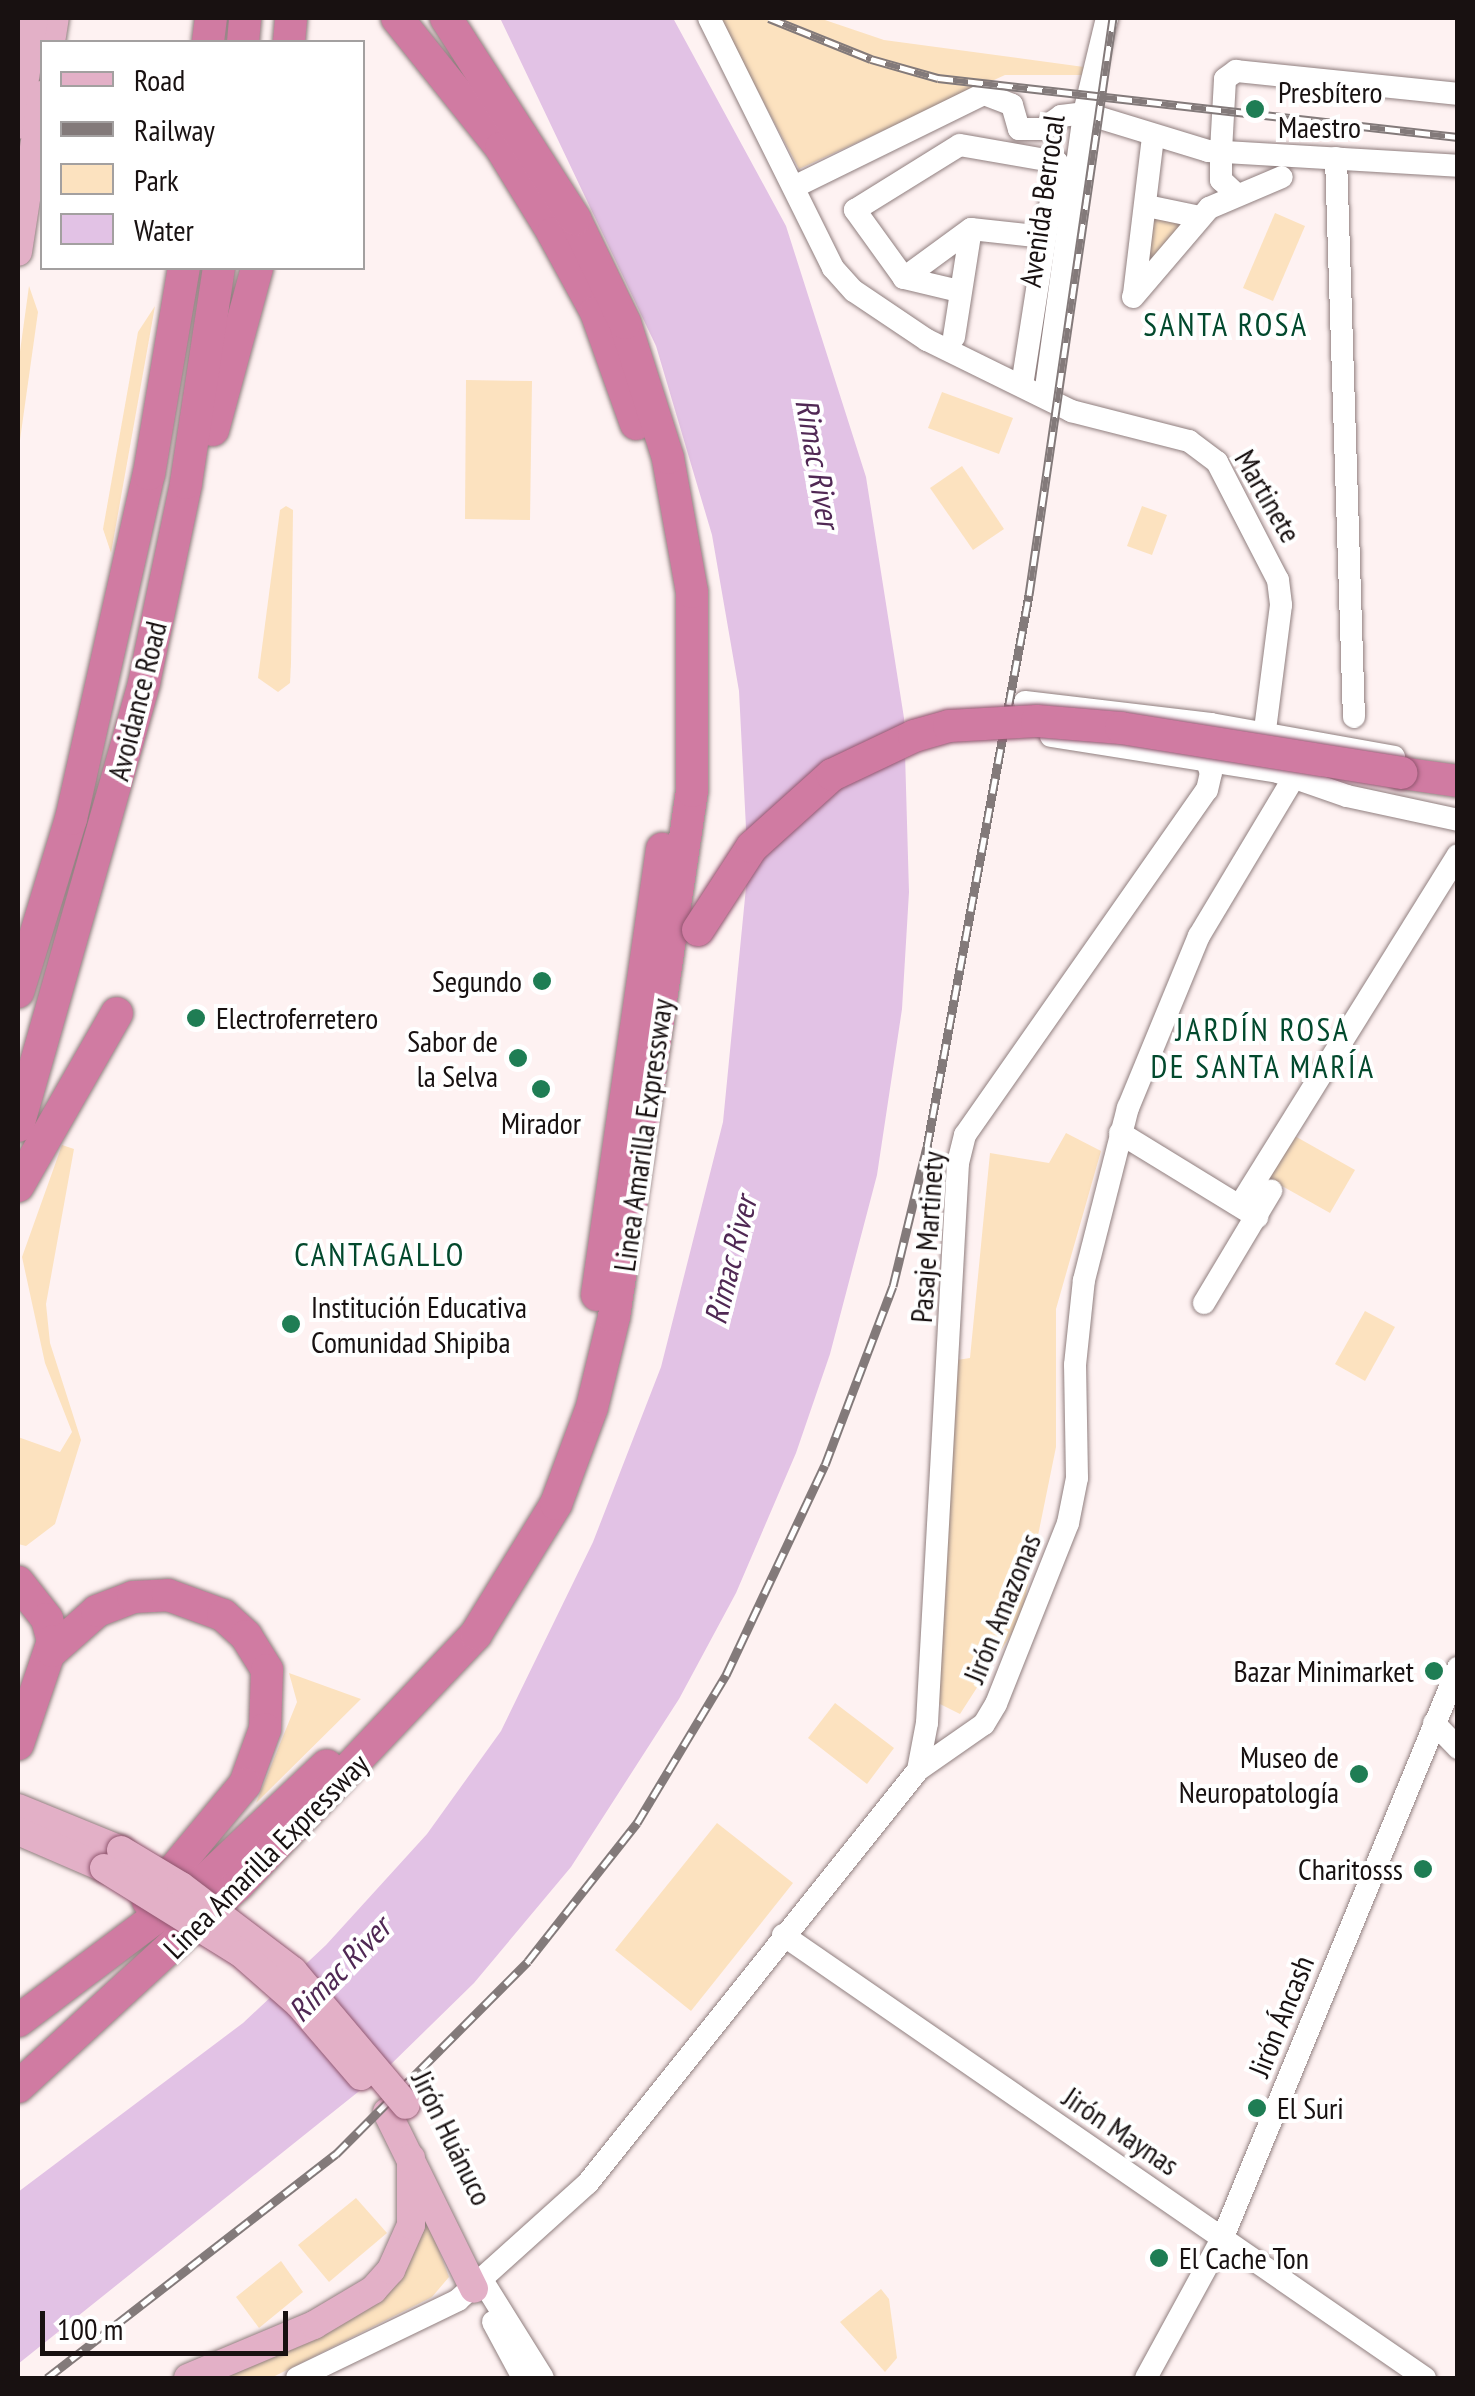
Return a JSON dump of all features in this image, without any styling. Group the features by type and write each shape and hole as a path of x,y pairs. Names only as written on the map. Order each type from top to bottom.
{"highway":[{"name":"Linea Amarilla Expressway","path":"18,2021 106,1957 238,1851 363,1730 462,1620 546,1474 590,1338 668,805 674,677 664,553 632,411 596,312 501,148 397,18"},
{"name":"Linea Amarilla Expressway","path":"18,2086 144,1977 366,1757 476,1634 528,1558 568,1475 604,1362 662,1004 696,715 692,592 672,473 625,323 575,219 446,18"},
{"name":"Avoidance Road","path":"18,992 71,819 116,626 184,270"},
{"name":"Avoidance Road","path":"18,1126 144,683 186,483 220,270"},
{"path":"186,483 213,432 256,270"},
{"path":"662,1004 698,930 752,847 819,786 880,750 950,726 1037,720 1121,728 1458,782"},
{"path":"18,978 33,944"},
{"path":"18,1186 118,1012"},
{"path":"18,1582 47,1619 52,1651"},
{"path":"18,1744 52,1651 98,1611 133,1597 168,1595 212,1608 235,1624 254,1646 270,1684 266,1729 239,1795 106,1957"}],"main road":[{"path":"18,125 34,18"},
{"path":"18,252 40,107"},
{"path":"18,1808 112,1859"},
{"path":"18,1832 112,1859"},
{"name":"Jirón Huánuco","path":"112,1859 181,1886 293,1971 397,2108 478,2284"},
{"name":"Jirón Huánuco","path":"397,2108 411,2158 478,2284"},
{"path":"188,2378 314,2325 373,2290 390,2270 410,2226 411,2158"}],"street":[{"name":"Martinete","path":"709,18 833,268 854,291 926,340 1071,411 1189,441 1229,479 1278,580 1281,605 1265,730"},
{"name":"Avenida Berrocal","path":"1050,398 1084,113 1106,18"},
{"path":"1235,192 1221,180 1221,152 1225,79 1236,70 1458,94"},
{"path":"794,188 984,94 1012,105 1019,129 1042,129 1061,116 1084,113 1152,137 1287,166"},
{"path":"1152,137 1148,206 1133,297 1200,217 1235,192 1287,166 1336,158 1458,166"},
{"path":"959,291 904,278 855,210 960,145 1056,162 1022,384"},
{"path":"1336,158 1354,716"},
{"path":"1279,204 1287,166"},
{"path":"1148,206 1200,217"},
{"path":"904,278 971,229 1045,238"},
{"path":"954,338 971,229"},
{"path":"1025,702 1265,730 1458,770"},
{"name":"Pasaje Martinety","path":"918,1770 928,1723 965,1135 1207,790 1211,773 1202,746 1211,724"},
{"path":"1018,731 1204,758 1458,820"},
{"name":"Jirón Amazonas","path":"297,2378 478,2284 588,2183 782,1935 918,1770 984,1724 996,1704 1068,1523 1077,1478 1074,1393 1084,1280 1120,1133 1198,936 1294,778"},
{"path":"1204,1303 1248,1211 1458,856"},
{"path":"1120,1133 1248,1211"},
{"path":"1248,1211 1271,1191"},
{"name":"Jirón Áncash","path":"1146,2378 1222,2237 1458,1668"},
{"path":"1434,1723 1458,1748"},
{"name":"Jirón Maynas","path":"782,1935 1425,2378"},
{"name":"Jirón Huánuco","path":"478,2284 523,2378"},
{"name":"Jirón Huánuco","path":"478,2284 542,2378"}],"green space":[{"path":"719,18 819,18 884,40 1084,67 1084,75 1005,75 799,169"},
{"path":"1275,213 1305,226 1273,301 1243,288"},
{"path":"1154,218 1181,224 1152,260 1149,258"},
{"path":"29,286 38,312 18,454 18,366"},
{"path":"155,306 111,553 103,529 138,332"},
{"path":"466,380 532,381 530,520 465,519"},
{"path":"942,392 1013,418 999,454 928,428"},
{"path":"962,466 1004,529 973,550 930,488"},
{"path":"286,506 293,510 291,663 290,683 278,692 258,678 280,510"},
{"path":"1142,506 1167,515 1152,555 1127,546"},
{"path":"1066,1133 1101,1151 1056,1309 1056,1447 1021,1619 960,1714 938,1703 957,1360 970,1358 990,1153 1049,1163"},
{"path":"1293,1135 1355,1170 1330,1213 1268,1178"},
{"path":"62,1145 74,1149 46,1304 50,1343 81,1440 55,1524 26,1546 18,1544 18,1437 60,1452 72,1432 45,1363 22,1257"},
{"path":"1365,1311 1395,1327 1365,1381 1335,1364"},
{"path":"289,1673 361,1699 256,1803 297,1702"},
{"path":"835,1703 894,1748 867,1784 808,1738"},
{"path":"717,1823 793,1883 691,2011 615,1950"},
{"path":"356,2198 387,2233 329,2282 298,2245"},
{"path":"419,2221 428,2221 449,2277 432,2297 271,2378 218,2378 320,2331"},
{"path":"281,2261 303,2292 259,2328 236,2297"},
{"path":"881,2289 889,2299 897,2358 885,2372 840,2322"}],"water":[{"name":"Rimac River","path":"500,18 673,18 786,226 866,477 904,718 909,892 902,1009 877,1175 830,1354 796,1453 736,1593 679,1699 571,1867 474,1983 383,2072 18,2364 18,2192 243,2023 326,1945 427,1834 501,1731 593,1542 661,1367 723,1122 748,867 739,691 712,535 656,346"}],"railway":[{"path":"769,18 871,59 938,78 1458,137"},
{"path":"47,2378 336,2154 528,1961 637,1823 726,1675 825,1465 893,1286 927,1147 1029,595 1113,18"}],"place":[{"name":"Presbítero Maestro","path":"1255,109"},
{"name":"Segundo","path":"542,981"},
{"name":"Electroferretero","path":"196,1018"},
{"name":"Sabor de la Selva","path":"518,1058"},
{"name":"Mirador","path":"541,1089"},
{"name":"Institución Educativa Comunidad Shipiba","path":"291,1324"},
{"name":"Bazar Minimarket","path":"1434,1671"},
{"name":"Museo de Neuropatología","path":"1359,1774"},
{"name":"Charitosss","path":"1423,1869"},
{"name":"El Suri","path":"1257,2108"},
{"name":"El Cache Ton","path":"1159,2258"}],"district":[{"name":"SANTA ROSA","path":"1226,324"},
{"name":"JARDÍN ROSA DE SANTA MARÍA","path":"1263,1048"},
{"name":"CANTAGALLO","path":"380,1254"}]}
